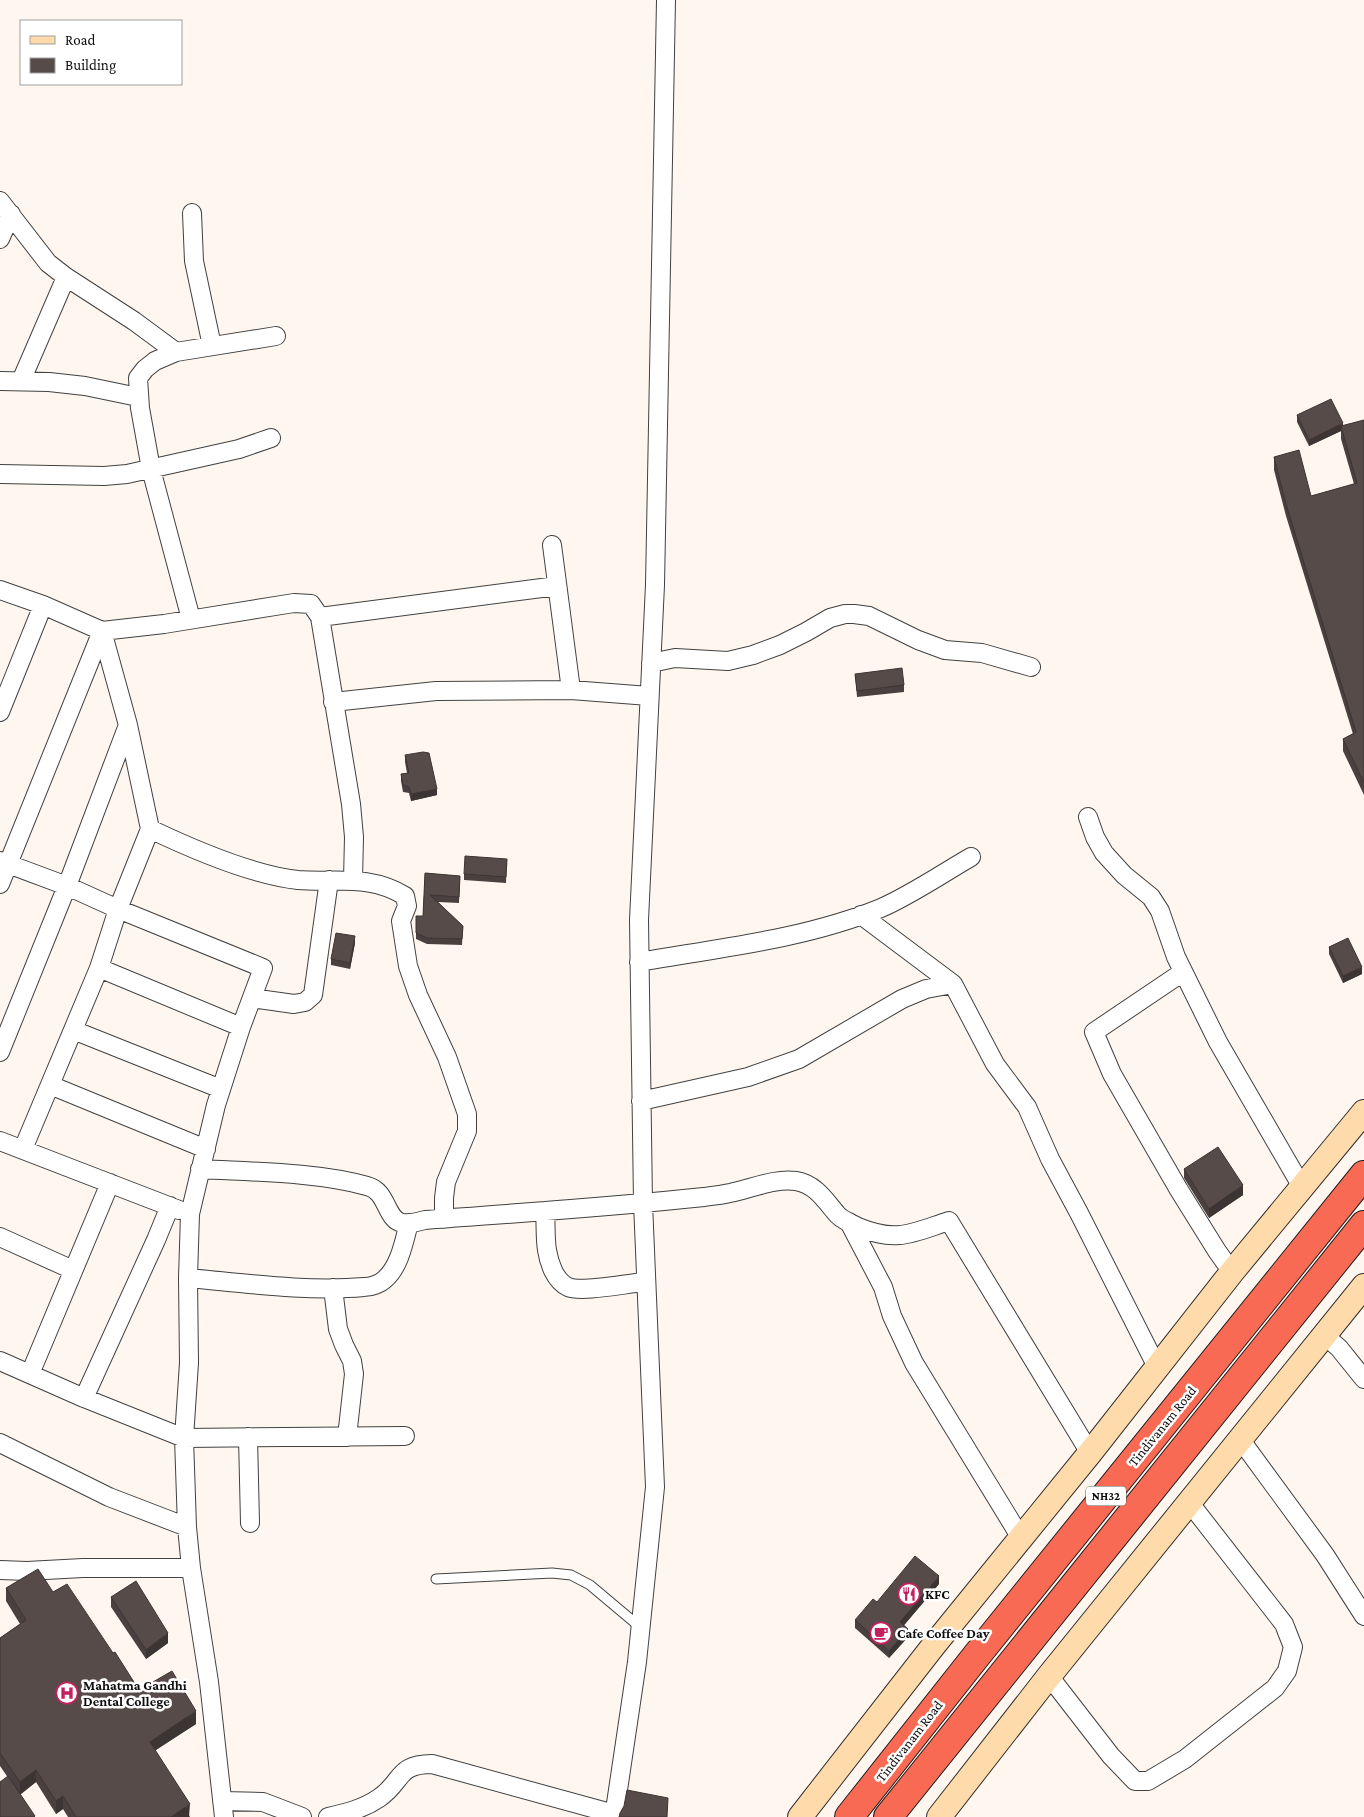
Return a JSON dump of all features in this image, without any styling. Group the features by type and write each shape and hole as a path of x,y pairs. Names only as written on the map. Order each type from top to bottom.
{"highway":[{"name":"Tindivanam Road","path":"849,1817 977,1655 1364,1176"},
{"name":"NH32","path":"888,1817 1364,1225"}],"street":[{"path":"328,1817 367,1806 389,1791 406,1769 418,1764 432,1764 614,1816 637,1662 655,1487 643,1203 639,920 655,586 666,0"},
{"path":"0,239 5,208"},
{"path":"5,208 48,263 66,277 134,320 176,352"},
{"path":"192,213 194,261 212,346"},
{"path":"21,381 66,277"},
{"path":"191,618 151,470 138,397 138,378 155,361 176,352 276,336"},
{"path":"0,381 49,382 84,386 138,397"},
{"path":"0,474 104,476 151,470 239,449 271,438"},
{"path":"552,545 571,690"},
{"path":"320,617 557,586"},
{"path":"0,590 43,605 102,631 238,610 304,603 311,604 320,617 353,828 353,880"},
{"path":"0,712 43,605"},
{"path":"651,663 675,658 728,661 753,655 780,645 830,618 854,614 869,616 918,640 945,650 982,653 1031,667"},
{"path":"23,1150 99,968 118,910 150,829 128,725 102,631"},
{"path":"0,884 4,862 102,631"},
{"path":"333,702 436,691 571,690 649,696"},
{"path":"0,1052 67,886 128,725"},
{"path":"1088,817 1095,838 1104,853 1124,875 1152,897 1160,910 1183,972 1218,1042 1302,1187"},
{"path":"150,829 188,847 261,872 297,880 353,880 380,885 396,890 405,896 408,906 402,921 408,966 418,995 448,1057 467,1114 467,1131 446,1182 444,1219"},
{"path":"639,962 830,926 883,907 971,857"},
{"path":"4,862 67,886 118,910 263,968 221,1089 190,1214 188,1363 184,1438 186,1527 190,1568 209,1682 223,1809 263,1802 302,1817"},
{"path":"252,998 294,1004 305,1002 313,995 329,880"},
{"path":"861,915 953,984 995,1064 1027,1106 1050,1159 1084,1221 1157,1367"},
{"path":"99,968 241,1028"},
{"path":"1183,972 1094,1032 1112,1074 1216,1251 1232,1272"},
{"path":"641,1101 748,1077 800,1058 902,999 926,989 953,984"},
{"path":"73,1030 221,1089"},
{"path":"50,1085 206,1149"},
{"path":"800,1817 934,1645 1090,1453 1232,1272 1364,1112"},
{"path":"0,1141 190,1214"},
{"path":"200,1169 294,1175 342,1180 370,1186 379,1192 394,1219 408,1223 729,1194 765,1184 796,1181 809,1184 827,1200 837,1215 868,1231 889,1237 911,1234 949,1221 1090,1453"},
{"path":"30,1374 110,1183"},
{"path":"84,1398 170,1206"},
{"path":"546,1211 547,1250 552,1268 559,1280 567,1286 580,1289 646,1282"},
{"path":"849,1222 883,1287 892,1316 914,1363 1021,1538"},
{"path":"188,1278 275,1286 364,1287 384,1280 397,1262 408,1223"},
{"path":"0,1237 73,1270"},
{"path":"939,1817 1049,1676 1364,1286"},
{"path":"333,1288 338,1328 352,1361 354,1374 346,1437"},
{"path":"1324,1335 1339,1348 1364,1378"},
{"path":"0,1361 84,1398 184,1438 405,1436"},
{"path":"248,1437 250,1523"},
{"path":"1240,1439 1325,1555 1364,1616"},
{"path":"0,1443 109,1497 186,1527"},
{"path":"1049,1676 1111,1756 1135,1781 1148,1781 1186,1759 1275,1688 1287,1671 1293,1647 1284,1624 1189,1502"},
{"path":"0,1570 190,1568"}],"lane":[{"path":"436,1579 552,1573 571,1575 590,1584 604,1594 622,1613 640,1626"}],"building":[{"path":"1331,399 1343,423 1309,440 1297,415"},
{"path":"1364,420 1364,783 1343,739 1356,732 1286,504 1274,457 1299,450 1311,496 1357,483 1341,426"},
{"path":"902,668 904,685 857,691 855,674"},
{"path":"429,753 437,789 411,794 409,787 403,785 401,774 409,773 405,755"},
{"path":"465,856 507,859 506,877 464,874"},
{"path":"425,873 460,876 459,897 430,895 463,926 462,939 427,938 416,933 416,916 423,916"},
{"path":"336,933 355,936 350,963 331,959"},
{"path":"1348,938 1362,967 1343,976 1329,947"},
{"path":"1218,1147 1243,1185 1209,1209 1184,1169"},
{"path":"915,1556 939,1576 900,1622 908,1629 889,1651 855,1620 873,1599 877,1602"},
{"name":"Mahatma Gandhi Dental College","path":"38,1569 53,1592 67,1584 139,1690 172,1671 196,1711 150,1742 190,1804 171,1817 76,1817 63,1796 56,1801 36,1770 20,1782 0,1753 0,1638 26,1620 6,1588"},
{"name":"Mahatma Gandhi Dental College","path":"136,1581 168,1633 146,1650 111,1597"},
{"path":"8,1776 34,1817 0,1817 0,1782"},
{"path":"627,1790 668,1798 667,1817 619,1817 624,1806"}],"place":[{"name":"KFC","path":"909,1594"},
{"name":"Cafe Coffee Day","path":"881,1633"},
{"name":"Mahatma Gandhi Dental College","path":"67,1693"}]}
